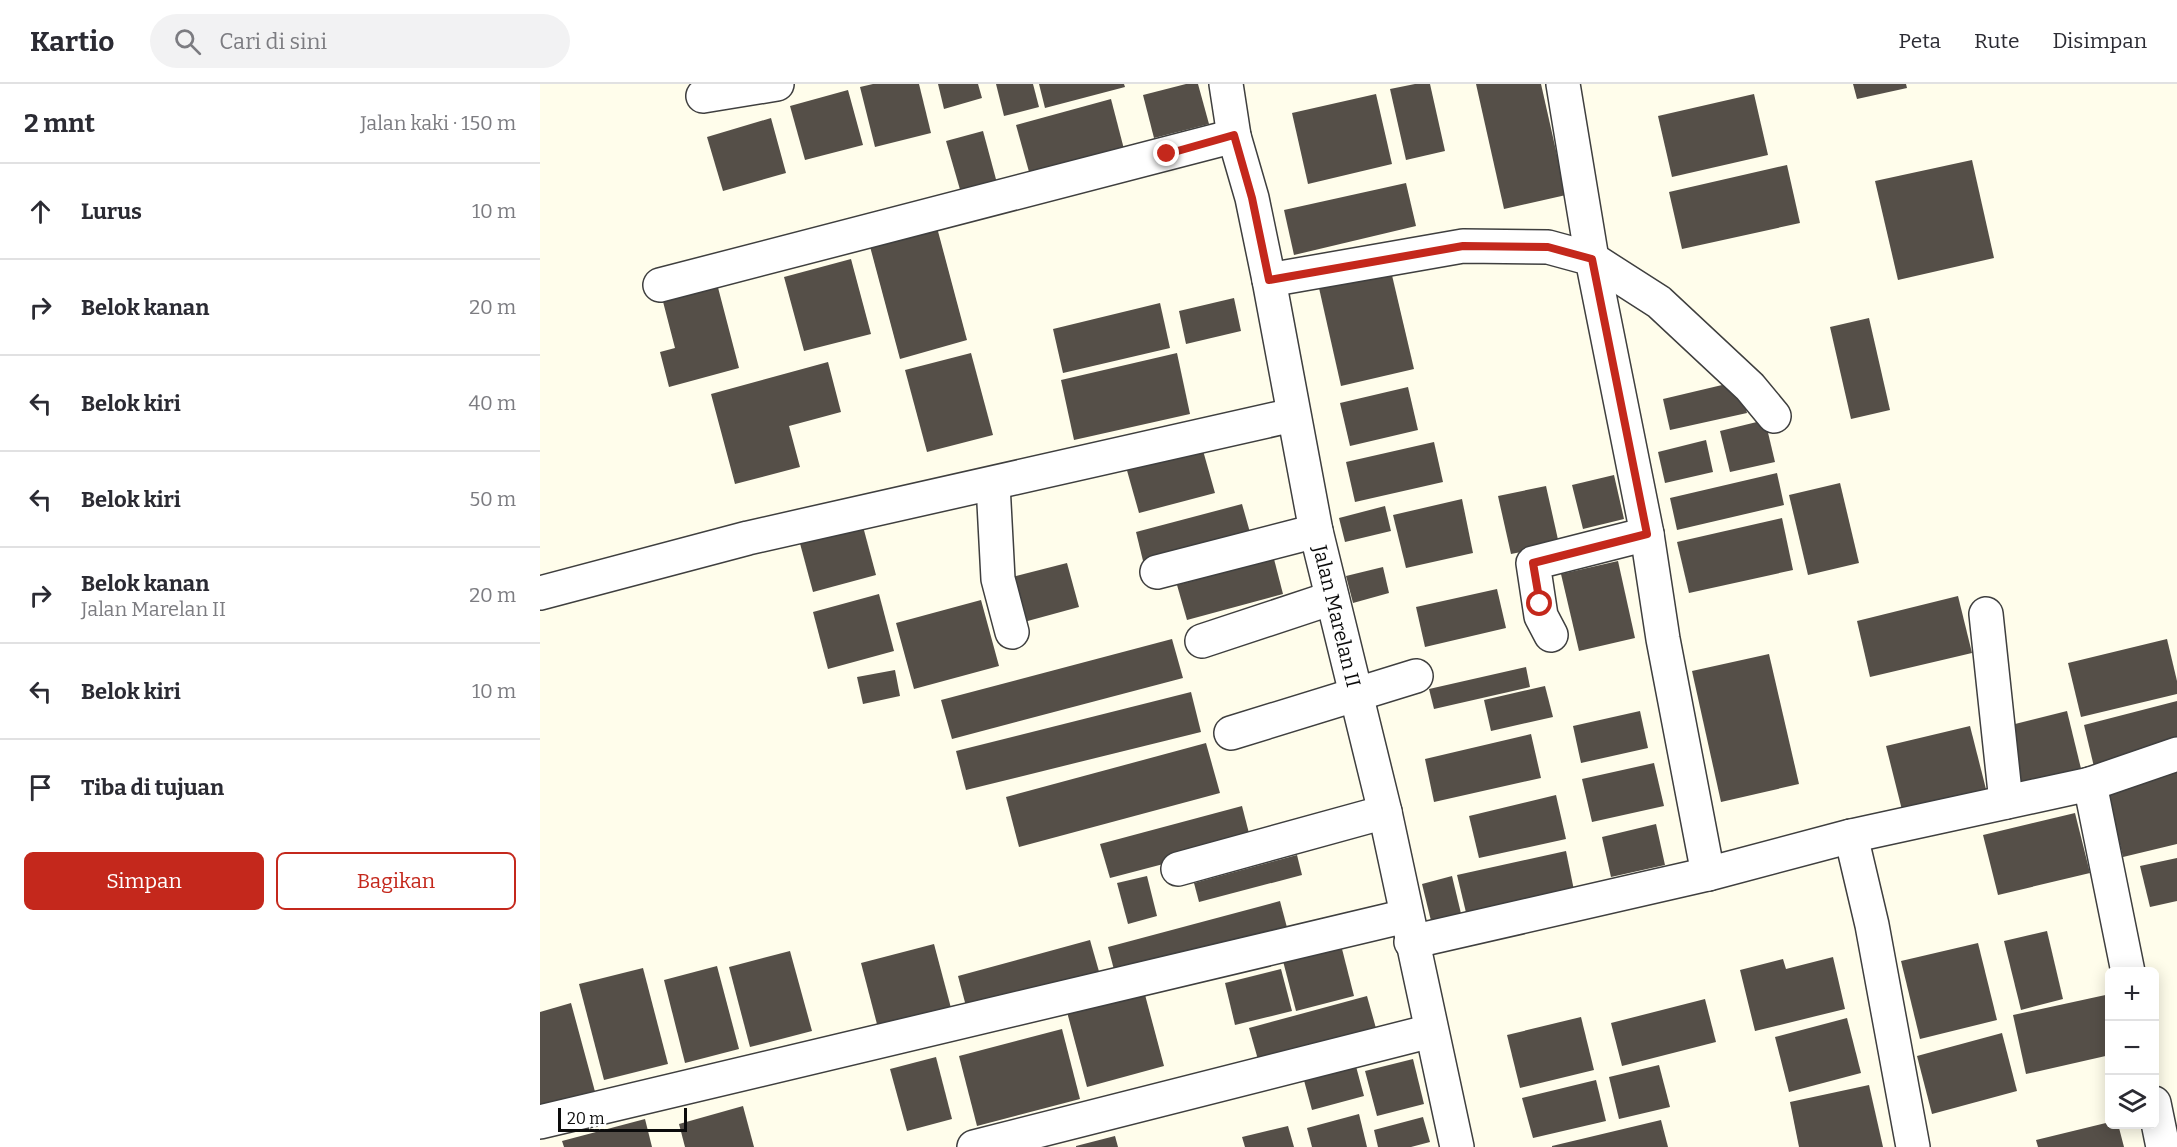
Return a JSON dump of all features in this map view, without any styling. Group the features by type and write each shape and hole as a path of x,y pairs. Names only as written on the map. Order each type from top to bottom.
{"street":[{"path":"703,96 777,84"},
{"name":"Jalan Marelan II","path":"1227,84 1234,135 1252,198 1269,280 1316,531 1385,812 1457,1147"},
{"path":"1563,84 1592,259 1647,534 1663,639 1708,874"},
{"path":"660,285 1234,135"},
{"path":"1269,280 1463,246 1548,247 1592,259 1659,302 1743,380 1774,416"},
{"path":"540,592 748,538 1293,415"},
{"path":"993,484 998,579 1012,632"},
{"path":"1157,572 1316,531"},
{"path":"1551,635 1541,615 1533,563 1647,534"},
{"path":"1202,641 1332,598"},
{"path":"1986,614 2006,802"},
{"path":"1231,733 1416,676"},
{"path":"540,1122 1409,929 1708,874 1851,836 2090,784 2177,754"},
{"path":"2090,784 2127,967"},
{"path":"1178,869 1385,812"},
{"path":"1851,836 1872,925 1913,1147"},
{"path":"974,1147 1431,1031"},
{"path":"2159,1127 2163,1147"}],"building":[{"path":"873,84 919,84 931,133 875,147 860,87"},
{"path":"938,84 978,84 982,98 944,109"},
{"path":"996,84 1033,84 1039,107 1004,116"},
{"path":"1039,84 1124,84 1125,87 1045,108"},
{"path":"1186,84 1198,84 1209,124 1154,138 1143,95"},
{"path":"1415,84 1430,84 1445,151 1406,160 1390,89"},
{"path":"1476,84 1541,84 1566,195 1504,209"},
{"path":"1853,84 1906,84 1907,88 1857,99"},
{"path":"848,90 863,145 805,160 790,106"},
{"path":"1376,94 1392,164 1308,184 1292,113"},
{"path":"1754,94 1768,155 1672,177 1658,116"},
{"path":"1111,99 1125,153 1031,179 1016,125"},
{"path":"771,118 786,173 723,191 707,137"},
{"path":"983,131 997,183 961,193 946,141"},
{"path":"1972,160 1994,258 1898,280 1875,181"},
{"path":"1787,165 1800,223 1682,249 1669,192"},
{"path":"1406,183 1416,226 1294,255 1284,210"},
{"path":"935,220 967,340 900,359 868,239"},
{"path":"851,259 871,334 804,351 784,277"},
{"path":"1391,271 1414,369 1341,386 1319,288"},
{"path":"715,276 739,368 669,387 660,352 675,348 660,290"},
{"path":"1234,298 1241,331 1186,344 1179,311"},
{"path":"1160,303 1170,348 1063,373 1053,329"},
{"path":"1869,318 1890,410 1851,419 1830,327"},
{"path":"971,353 993,435 927,452 905,370"},
{"path":"1177,353 1190,414 1074,440 1061,380"},
{"path":"828,362 841,412 789,426 800,467 735,484 711,394"},
{"path":"1739,381 1747,413 1670,430 1663,399"},
{"path":"1408,387 1418,430 1350,446 1340,403"},
{"path":"1765,420 1775,462 1730,472 1720,431"},
{"path":"1706,440 1713,472 1665,483 1658,452"},
{"path":"1434,442 1443,482 1355,502 1346,462"},
{"path":"1202,447 1215,493 1139,513 1126,467"},
{"path":"1777,473 1784,505 1677,530 1670,498"},
{"path":"1614,475 1624,519 1583,529 1572,485"},
{"path":"1840,483 1859,563 1808,575 1789,495"},
{"path":"1546,486 1559,544 1511,554 1498,496"},
{"path":"1462,499 1473,553 1406,568 1393,515"},
{"path":"1242,504 1251,536 1144,565 1136,532"},
{"path":"1385,506 1391,531 1345,542 1339,518"},
{"path":"1782,518 1793,570 1689,593 1677,542"},
{"path":"861,519 876,575 813,592 798,536"},
{"path":"1274,559 1283,594 1187,620 1177,585"},
{"path":"1618,561 1635,638 1579,651 1561,574"},
{"path":"1067,563 1079,607 1024,622 1012,577"},
{"path":"1383,567 1389,593 1353,603 1346,576"},
{"path":"1497,589 1506,628 1425,647 1416,607"},
{"path":"879,594 894,651 828,669 813,612"},
{"path":"1958,596 1972,653 1870,677 1857,621"},
{"path":"981,600 999,666 914,689 896,623"},
{"path":"1172,639 1183,678 952,739 941,700"},
{"path":"2167,639 2177,681 2177,694 2081,717 2068,663"},
{"path":"1769,654 1799,784 1721,802 1692,671"},
{"path":"1526,667 1530,687 1434,709 1429,689"},
{"path":"895,670 900,696 863,704 857,677"},
{"path":"1545,686 1553,717 1491,731 1484,700"},
{"path":"1191,692 1201,732 966,790 956,751"},
{"path":"2177,701 2177,750 2095,771 2084,725"},
{"path":"1640,711 1648,748 1581,763 1573,726"},
{"path":"2067,711 2084,781 2021,797 2003,727"},
{"path":"1970,726 1988,797 1904,818 1886,746"},
{"path":"1531,734 1541,778 1434,802 1425,759"},
{"path":"1206,743 1220,793 1019,847 1006,797"},
{"path":"1654,763 1664,806 1592,822 1582,779"},
{"path":"2177,768 2177,844 2123,857 2106,786"},
{"path":"1556,795 1566,839 1479,858 1469,816"},
{"path":"1242,806 1251,841 1110,878 1100,844"},
{"path":"2075,813 2090,873 1998,895 1983,835"},
{"path":"1656,824 1665,865 1611,877 1602,837"},
{"path":"1566,851 1576,900 1469,925 1457,875"},
{"path":"1297,855 1302,875 1199,902 1194,883"},
{"path":"2177,858 2177,901 2150,907 2140,866"},
{"path":"1147,876 1157,916 1128,924 1117,883"},
{"path":"1452,876 1464,926 1434,933 1422,884"},
{"path":"1280,901 1289,935 1117,981 1108,947"},
{"path":"2047,931 2063,999 2021,1010 2004,941"},
{"path":"1090,940 1100,975 967,1010 958,976"},
{"path":"1978,943 1997,1020 1920,1039 1901,961"},
{"path":"934,944 951,1008 878,1028 861,963"},
{"path":"1341,945 1354,996 1296,1011 1283,961"},
{"path":"790,951 812,1031 750,1047 729,967"},
{"path":"1833,957 1845,1009 1755,1031 1740,970 1783,959 1786,969"},
{"path":"717,966 739,1049 685,1063 664,980"},
{"path":"643,968 668,1064 604,1080 579,984"},
{"path":"1281,969 1292,1011 1235,1025 1225,983"},
{"path":"1144,991 1164,1066 1087,1087 1067,1012"},
{"path":"2105,995 2105,1056 2026,1074 2013,1015"},
{"path":"1367,996 1379,1039 1261,1070 1249,1028"},
{"path":"1705,999 1716,1042 1622,1066 1611,1023"},
{"path":"571,1003 597,1099 540,1114 540,1012"},
{"path":"1581,1017 1594,1070 1520,1088 1507,1035"},
{"path":"1847,1018 1861,1073 1789,1092 1775,1037"},
{"path":"1062,1029 1080,1099 977,1126 959,1056"},
{"path":"2002,1033 2017,1091 1932,1114 1917,1056"},
{"path":"936,1057 952,1119 907,1131 890,1069"},
{"path":"1354,1059 1364,1096 1312,1110 1302,1073"},
{"path":"1413,1059 1424,1104 1377,1116 1365,1071"},
{"path":"1659,1065 1670,1107 1619,1119 1609,1077"},
{"path":"1596,1080 1606,1121 1533,1138 1522,1098"},
{"path":"1869,1085 1883,1147 1799,1147 1790,1102"},
{"path":"743,1106 754,1147 685,1147 679,1124"},
{"path":"1359,1114 1367,1147 1312,1147 1307,1128"},
{"path":"1423,1117 1430,1142 1411,1147 1378,1147 1374,1130"},
{"path":"645,1119 652,1147 564,1147 562,1141"},
{"path":"1661,1120 1668,1147 1552,1147 1552,1146"},
{"path":"2105,1123 2105,1129 2119,1129 2124,1147 2038,1147 2036,1140"},
{"path":"1288,1126 1294,1147 1245,1147 1242,1137"},
{"path":"1115,1136 1118,1147 1076,1147 1076,1146"}],"route":[{"path":"1167,154 1234,135 1252,198 1269,280 1463,246 1548,247 1592,259 1647,534 1533,563 1540,604"}]}
